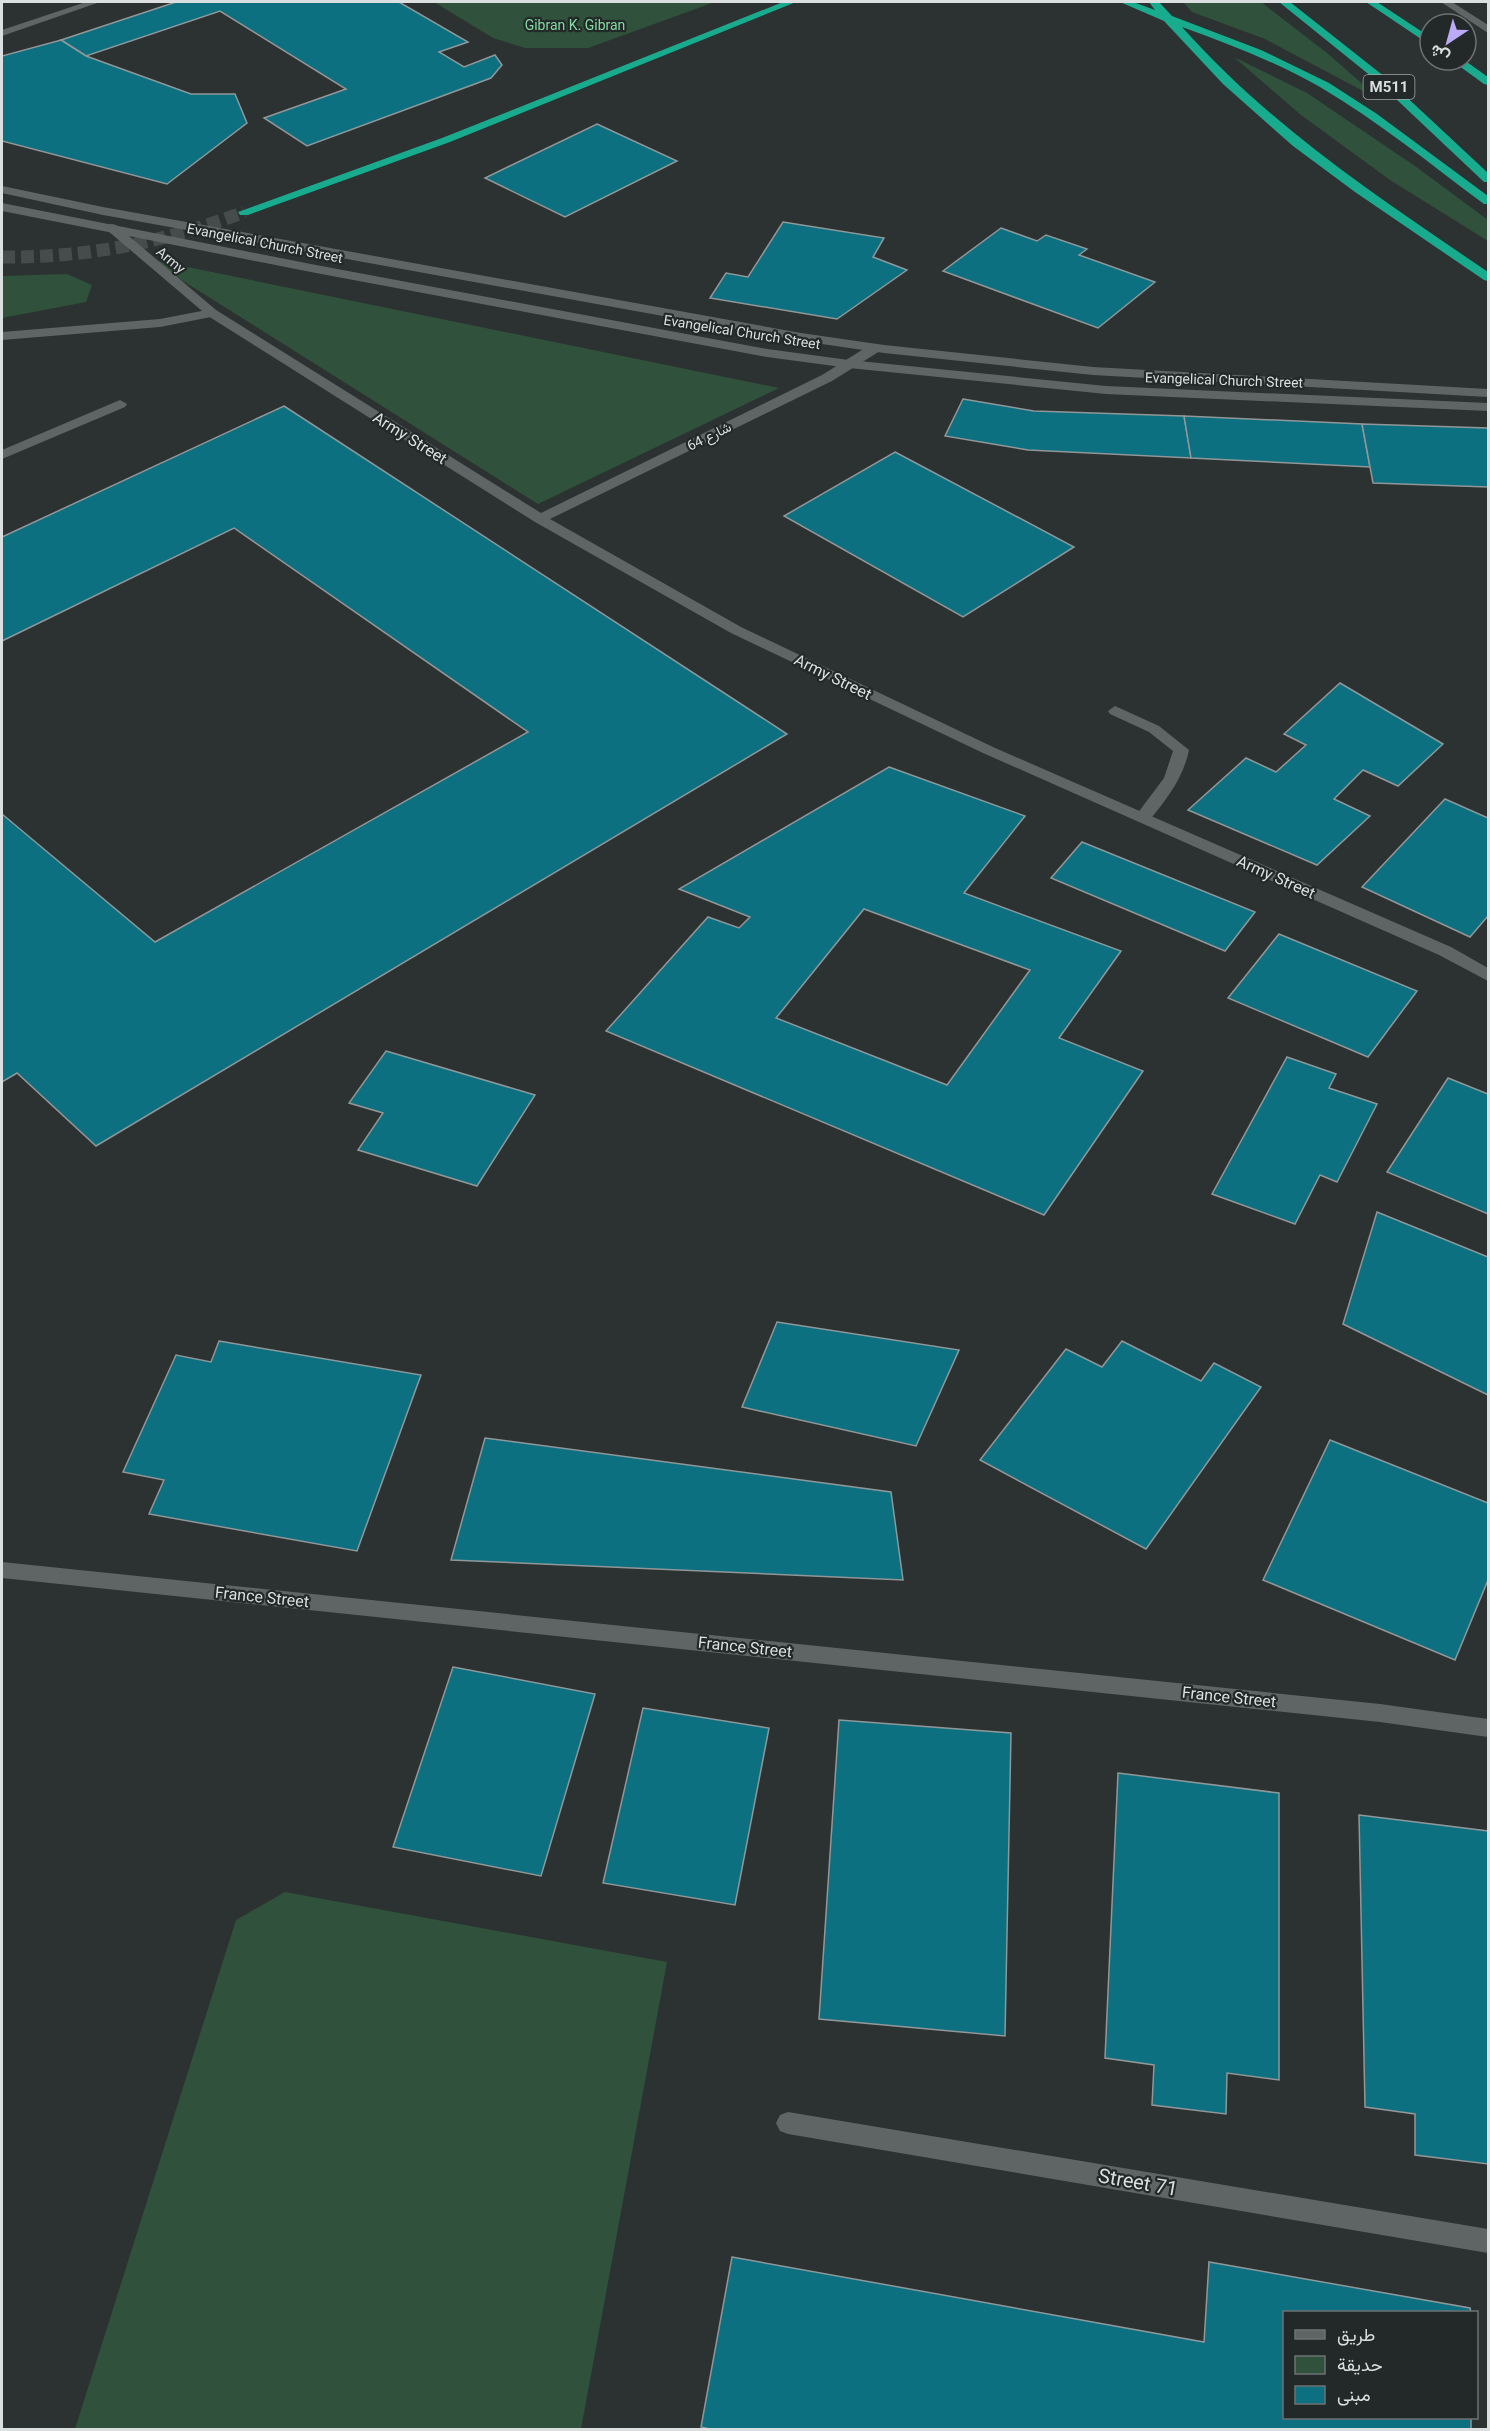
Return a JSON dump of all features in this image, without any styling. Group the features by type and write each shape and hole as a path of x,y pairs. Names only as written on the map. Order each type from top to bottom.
{"highway":[{"path":"244,212 446,140 791,2"},
{"path":"1125,2 1208,32 1299,72 1382,123 1488,201"},
{"path":"1154,2 1197,53 1239,94 1277,126 1335,172 1488,276"},
{"name":"M511","path":"1284,2 1381,79 1488,179"},
{"path":"1371,2 1418,34"},
{"path":"1475,72 1488,81"}],"street":[{"path":"2,33 95,2"},
{"path":"1446,2 1488,30"},
{"name":"Evangelical Church Street","path":"2,190 125,215 801,338 875,348 1134,374 1365,383 1488,393"},
{"name":"Evangelical Church Street","path":"2,207 682,339 849,364 1106,390 1488,407"},
{"path":"112,228 125,215"},
{"name":"Army","path":"112,228 212,313"},
{"path":"2,336 65,328 173,321 212,313"},
{"name":"Army Street","path":"212,313 540,519 736,630 988,750 1486,970"},
{"name":"شارع 64","path":"540,519 827,378 875,348"},
{"path":"2,455 120,404"},
{"path":"1115,711 1154,729 1181,750 1179,766 1162,795 1142,818"},
{"name":"France Street","path":"2,1570 1380,1713 1488,1728"},
{"name":"Street 71","path":"788,2123 1488,2241"}],"green space":[{"name":"Gibran K. Gibran","path":"434,2 715,2 588,48 525,48 493,38"},
{"path":"1183,2 1261,2 1327,53 1382,101 1265,39 1192,12"},
{"path":"1234,57 1307,93 1415,166 1488,220 1488,241 1390,180 1301,115"},
{"path":"148,259 779,388 538,504"},
{"path":"67,274 92,285 86,302 2,318 2,276"},
{"path":"285,1892 667,1962 581,2429 75,2429 236,1920"}],"building":[{"path":"176,2 399,2 468,42 439,52 464,67 495,55 502,65 491,78 307,146 264,118 346,89 220,11 86,56 61,40"},
{"path":"61,40 86,56 191,94 235,94 247,123 167,184 2,141 2,56"},
{"path":"597,124 677,161 565,217 485,178"},
{"path":"783,222 884,238 873,257 907,270 837,319 710,298 726,273 748,277"},
{"path":"1001,228 1037,241 1046,235 1087,249 1079,255 1155,282 1098,328 943,271"},
{"path":"963,399 1034,411 1184,416 1191,458 1028,450 945,436"},
{"path":"284,406 787,734 96,1146 17,1073 2,1082 2,814 155,942 528,732 234,528 2,641 2,537"},
{"path":"1184,416 1362,424 1370,467 1191,458"},
{"path":"1362,424 1488,428 1488,487 1373,483"},
{"path":"895,452 1074,547 963,617 784,516"},
{"path":"1340,683 1443,744 1398,786 1363,770 1334,799 1370,816 1317,865 1188,810 1246,758 1276,772 1306,745 1284,734"},
{"path":"889,767 1025,816 964,893 1121,951 1059,1038 1143,1071 1044,1215 606,1031 708,917 739,928 750,917 679,889","holes":["864,909 1030,970 947,1085 776,1018"]},
{"path":"1445,799 1488,818 1488,916 1470,937 1362,887"},
{"path":"1082,842 1255,912 1225,951 1051,878"},
{"path":"1279,934 1417,991 1368,1057 1228,998"},
{"path":"386,1051 535,1095 477,1186 358,1150 383,1113 349,1103"},
{"path":"1287,1057 1336,1074 1329,1088 1377,1104 1337,1182 1320,1175 1295,1224 1212,1194"},
{"path":"1448,1078 1488,1094 1488,1214 1387,1172"},
{"path":"1377,1212 1488,1257 1488,1395 1343,1324"},
{"path":"777,1322 959,1350 916,1446 742,1407"},
{"path":"219,1341 421,1375 357,1551 149,1514 164,1480 123,1472 176,1355 211,1362"},
{"path":"1122,1341 1201,1381 1214,1363 1261,1387 1146,1549 980,1460 1066,1349 1102,1367"},
{"path":"485,1438 891,1492 903,1580 451,1560"},
{"path":"1330,1440 1488,1503 1488,1580 1455,1660 1263,1580"},
{"path":"453,1667 595,1694 541,1876 393,1847"},
{"path":"643,1708 769,1728 735,1905 603,1883"},
{"path":"839,1720 1011,1733 1005,2036 819,2019"},
{"path":"1118,1773 1279,1793 1279,2080 1227,2073 1226,2114 1152,2105 1154,2065 1105,2058"},
{"path":"1359,1815 1488,1831 1488,2164 1415,2155 1415,2114 1365,2107"},
{"path":"732,2257 1204,2342 1209,2262 1470,2308 1471,2311 1283,2311 1283,2419 1471,2419 1471,2430 714,2430 701,2427"}],"tunnel":[{"path":"2,257 65,255 125,246 185,232 244,212"}]}
